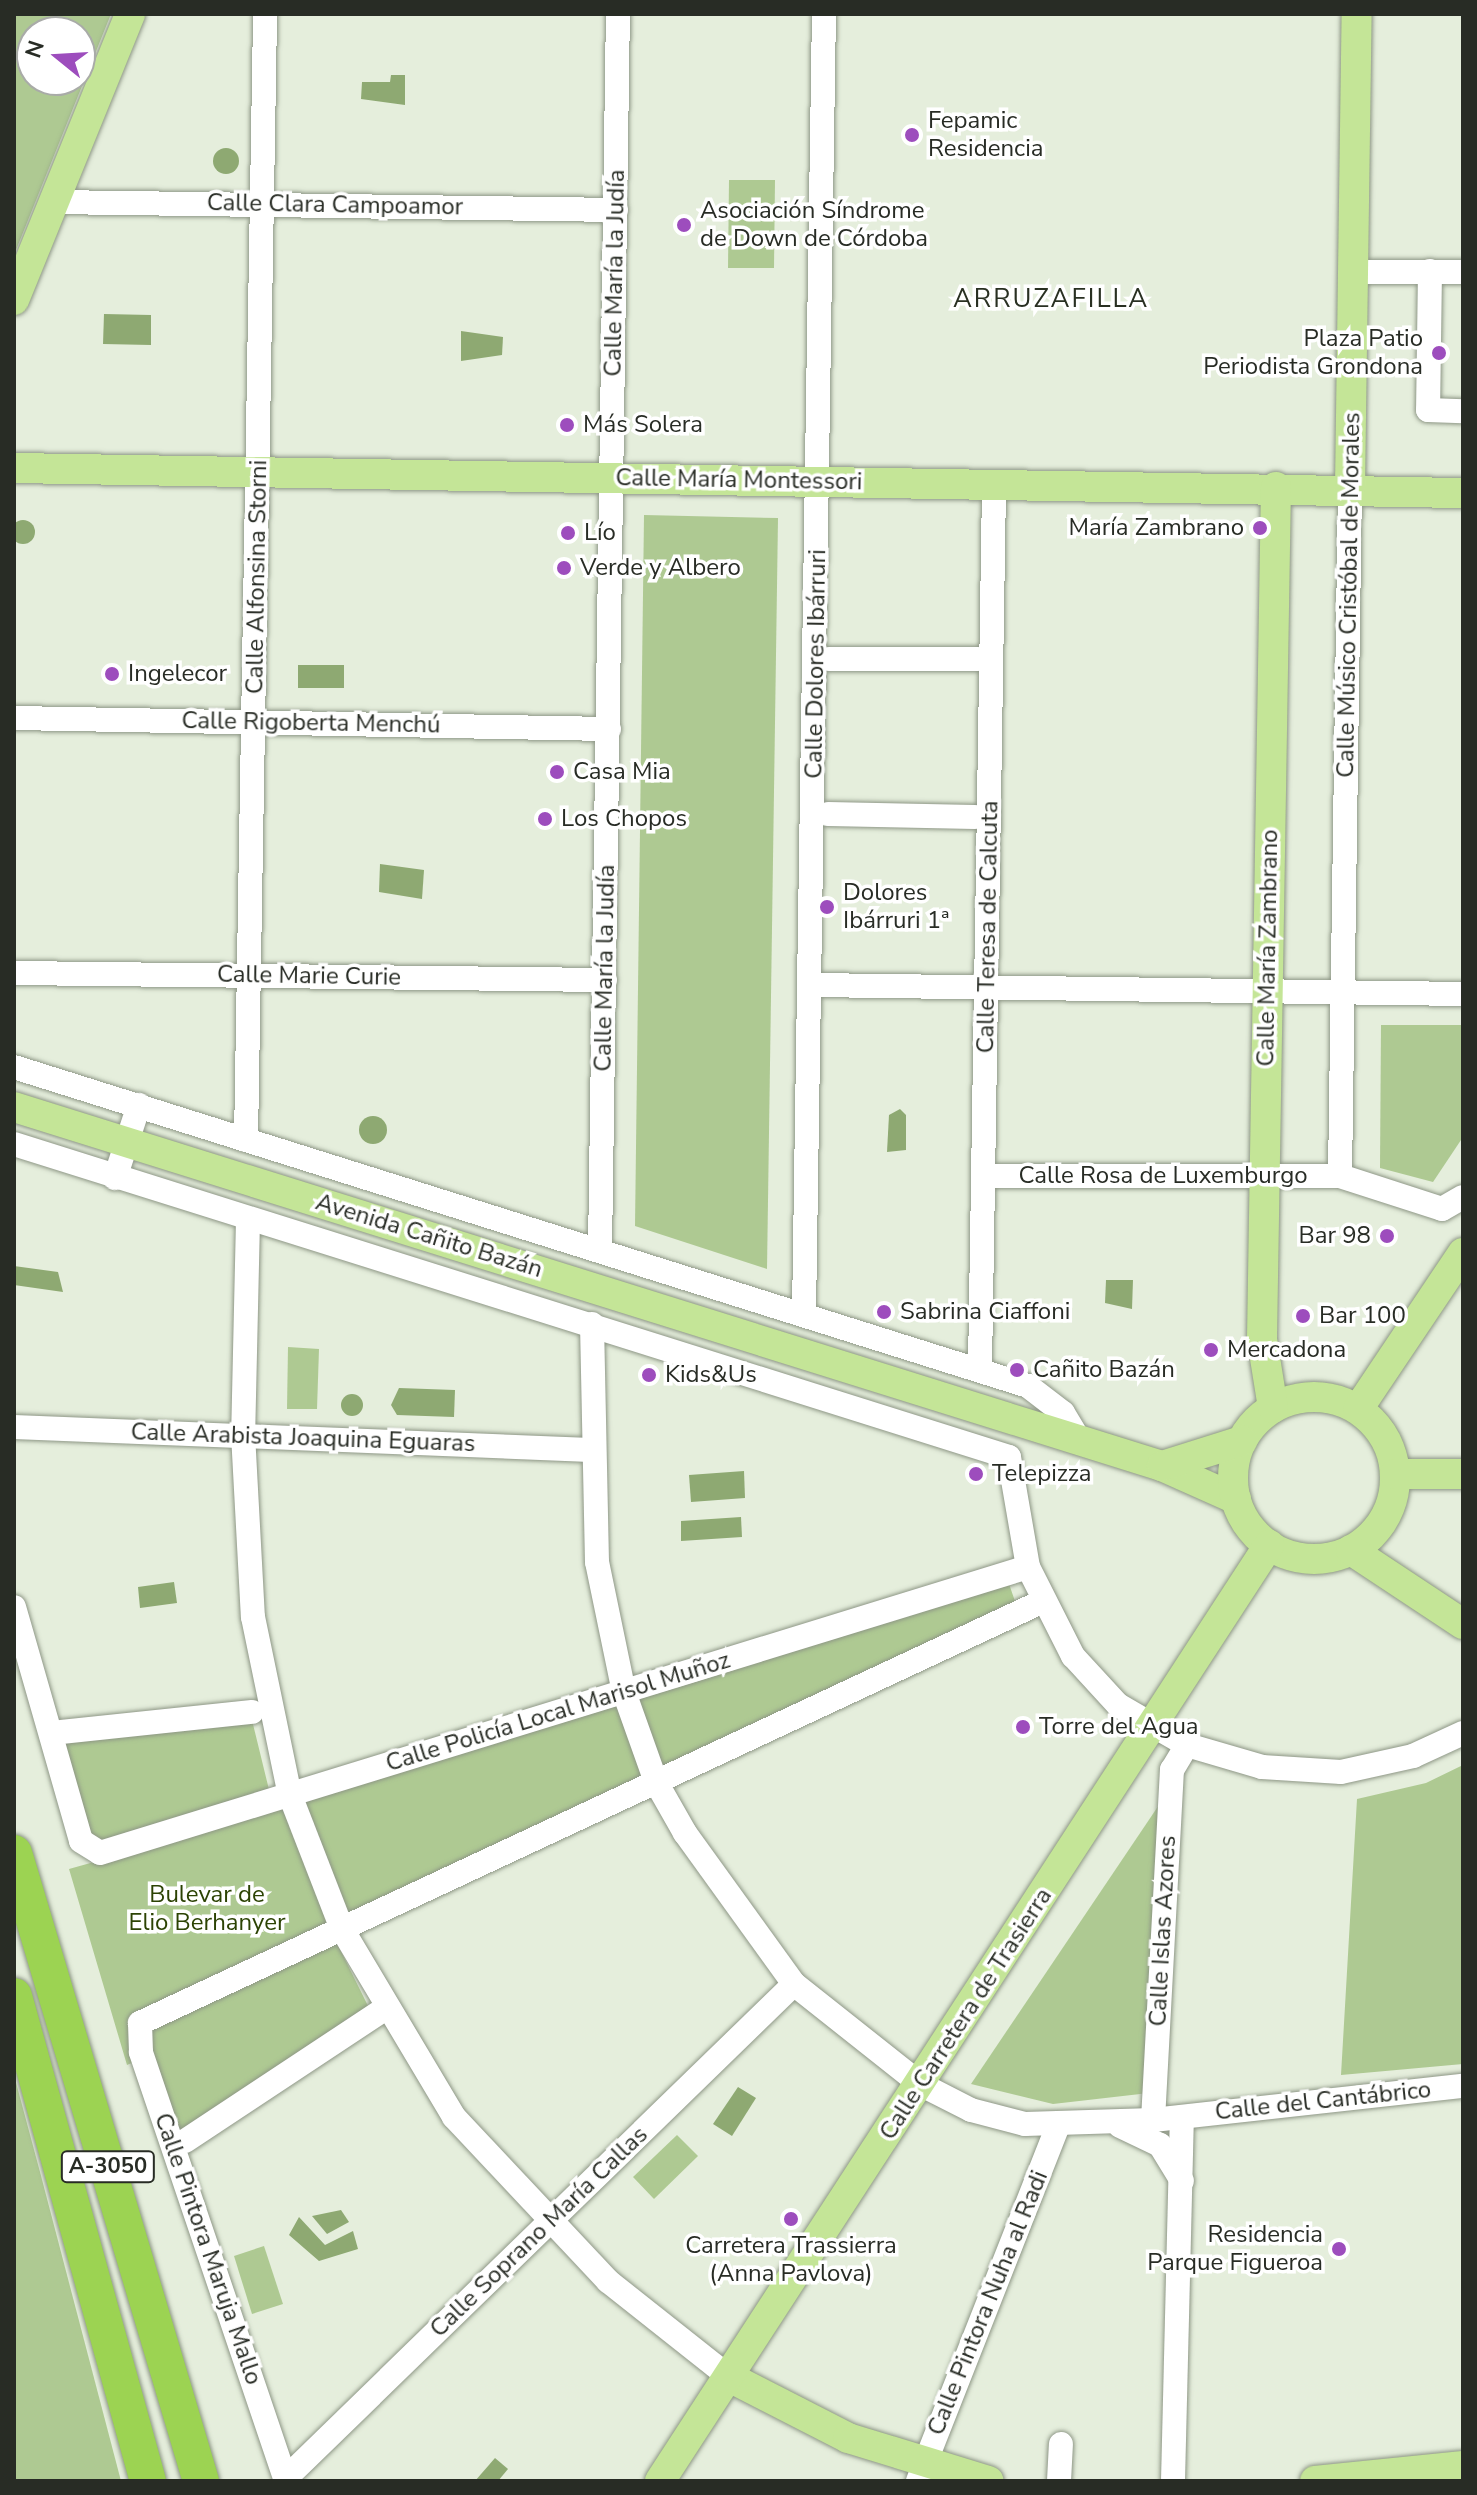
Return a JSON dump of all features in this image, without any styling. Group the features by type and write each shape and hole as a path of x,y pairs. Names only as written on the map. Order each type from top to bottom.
{"highway":[{"name":"A-3050","path":"14,1853 201,2481"},
{"name":"A-3050","path":"14,1996 148,2481"}],"main road":[{"path":"14,300 130,14"},
{"name":"Calle Músico Cristóbal de Morales","path":"1350,488 1357,14"},
{"name":"Calle María Montessori","path":"14,468 1350,488 1463,493"},
{"name":"Calle María Zambrano","path":"1273,1408 1262,1347 1276,487"},
{"name":"Avenida Cañito Bazán","path":"14,1107 1162,1466 1199,1489 1236,1499"},
{"path":"1358,1409 1463,1253"},
{"path":"1162,1466 1242,1441 1273,1408 1311,1396 1358,1409 1387,1441 1395,1474 1387,1513 1351,1550 1309,1559 1269,1545 1236,1499 1242,1441"},
{"path":"1395,1474 1463,1474"},
{"name":"Calle Carretera de Trasierra","path":"660,2481 1269,1545"},
{"path":"1351,1550 1463,1624"},
{"path":"729,2377 921,2473 989,2481"},
{"path":"1315,2481 1463,2466"}],"street":[{"name":"Calle Alfonsina Storni","path":"246,1140 254,976 254,723 265,14"},
{"name":"Calle María la Judía","path":"600,1251 618,14"},
{"name":"Calle Dolores Ibárruri","path":"804,1313 812,985 824,14"},
{"name":"Calle Clara Campoamor","path":"53,202 616,210"},
{"path":"1430,271 1428,410 1463,411"},
{"path":"1353,272 1463,272"},
{"name":"Calle Teresa de Calcuta","path":"980,1369 994,484"},
{"name":"Calle Músico Cristóbal de Morales","path":"1340,1176 1350,488"},
{"path":"829,659 978,659"},
{"name":"Calle Rigoberta Menchú","path":"14,718 609,729"},
{"path":"828,814 975,817"},
{"name":"Calle Marie Curie","path":"14,973 605,980"},
{"path":"812,985 987,984 1268,993 1463,994"},
{"name":"Avenida Cañito Bazán","path":"14,1067 980,1369 1028,1386 1063,1413 1080,1441"},
{"path":"115,1178 139,1105"},
{"name":"Avenida Cañito Bazán","path":"14,1144 248,1220 687,1353 1004,1454 1014,1466 1028,1567"},
{"name":"Calle Rosa de Luxemburgo","path":"985,1176 1340,1176 1442,1209 1463,1197"},
{"path":"248,1220 243,1434 253,1617 290,1795 342,1929 386,2008 454,2117 548,2223 729,2377"},
{"path":"687,1353 731,1331 709,1284"},
{"name":"Calle del Cantábrico","path":"592,1324 591,1450 597,1562 624,1692 656,1782 717,1883 794,1984 920,2084 991,2118 1058,2125 1110,2123 1463,2086"},
{"name":"Calle Arabista Joaquina Eguaras","path":"14,1427 591,1450"},
{"path":"1028,1567 1041,1602 1094,1681 1152,1728 1187,1745 1262,1767 1341,1772 1413,1756 1463,1733"},
{"name":"Calle Policía Local Marisol Muñoz","path":"14,1607 88,1851 290,1795 1028,1567"},
{"path":"342,1929 1041,1602"},
{"path":"61,1732 252,1712"},
{"name":"Calle Islas Azores","path":"1153,2120 1172,1770 1187,1745"},
{"name":"Calle Pintora Maruja Mallo","path":"285,2480 141,2052 138,2028 145,2018 342,1929"},
{"name":"Calle Soprano María Callas","path":"285,2480 794,1984"},
{"path":"185,2141 386,2008"},
{"path":"1173,2481 1184,2189 1182,2117"},
{"path":"1110,2123 1160,2145 1184,2189"},
{"name":"Calle Pintora Nuha al Radi","path":"921,2473 1058,2125"},
{"path":"1059,2481 1061,2444"}],"green space":[{"path":"14,14 111,14 96,51 96,16 16,16 16,96 78,96 14,255"},
{"path":"729,180 775,180 774,268 728,268"},
{"path":"644,515 778,518 767,1269 635,1226"},
{"path":"1381,1025 1463,1025 1463,1137 1433,1182 1380,1168"},
{"path":"288,1347 319,1349 317,1409 287,1409"},
{"name":"Bulevar de Elio Berhanyer","path":"1008,1581 1017,1607 328,1925 371,2012 178,2141 150,2055 127,2065 69,1869 94,1862 60,1738 251,1716 273,1806"},
{"path":"1463,1765 1463,2064 1341,2075 1357,1799 1426,1783"},
{"path":"1165,1796 1149,2093 1053,2104 971,2084"},
{"path":"14,2075 40,2172 121,2481 14,2481"},
{"path":"677,2135 698,2156 654,2199 633,2177"},
{"path":"264,2246 283,2304 252,2314 234,2256"}],"shaded area":[{"path":"391,75 405,75 405,105 361,99 362,82 390,82"},
{"path":"226,148 235,152 239,161 235,170 226,174 217,170 213,161 217,152"},
{"path":"104,314 151,315 151,345 103,344"},
{"path":"461,331 503,337 502,355 461,361"},
{"path":"23,520 34,527 35,532 28,543 23,544 12,537 11,532 18,521"},
{"path":"298,665 344,665 344,688 298,688"},
{"path":"380,864 424,870 422,899 379,892"},
{"path":"900,1109 906,1115 906,1150 887,1152 889,1115"},
{"path":"373,1116 383,1120 387,1130 383,1140 373,1144 363,1140 359,1130 363,1120"},
{"path":"14,1266 58,1272 63,1292 14,1285"},
{"path":"1106,1280 1133,1280 1132,1309 1105,1303"},
{"path":"399,1388 455,1390 454,1417 397,1415 391,1405"},
{"path":"348,1394 356,1394 363,1405 356,1416 348,1416 341,1409 341,1401"},
{"path":"744,1471 745,1498 691,1502 689,1475"},
{"path":"741,1517 742,1537 681,1541 681,1521"},
{"path":"174,1582 177,1603 140,1608 138,1587"},
{"path":"738,2087 756,2098 732,2136 713,2124"},
{"path":"341,2210 349,2222 327,2234 312,2216"},
{"path":"299,2217 325,2245 353,2231 358,2249 319,2261 289,2235"},
{"path":"495,2458 508,2469 498,2481 475,2481"}],"place":[{"name":"Fepamic Residencia","path":"912,135"},
{"name":"Asociación Síndrome de Down de Córdoba","path":"684,225"},
{"name":"Plaza Patio Periodista Grondona","path":"1439,353"},
{"name":"Más Solera","path":"567,425"},
{"name":"María Zambrano","path":"1260,528"},
{"name":"Lío","path":"568,533"},
{"name":"Verde y Albero","path":"564,568"},
{"name":"Ingelecor","path":"112,674"},
{"name":"Casa Mia","path":"557,772"},
{"name":"Los Chopos","path":"545,819"},
{"name":"Dolores Ibárruri 1ª","path":"827,907"},
{"name":"Bar 98","path":"1387,1236"},
{"name":"Sabrina Ciaffoni","path":"884,1312"},
{"name":"Bar 100","path":"1303,1316"},
{"name":"Mercadona","path":"1211,1350"},
{"name":"Cañito Bazán","path":"1017,1370"},
{"name":"Kids&Us","path":"649,1375"},
{"name":"Telepizza","path":"976,1474"},
{"name":"Torre del Agua","path":"1023,1727"},
{"name":"Carretera Trassierra (Anna Pavlova)","path":"791,2219"},
{"name":"Residencia Parque Figueroa","path":"1339,2249"}],"district":[{"name":"ARRUZAFILLA","path":"1051,299"}]}
